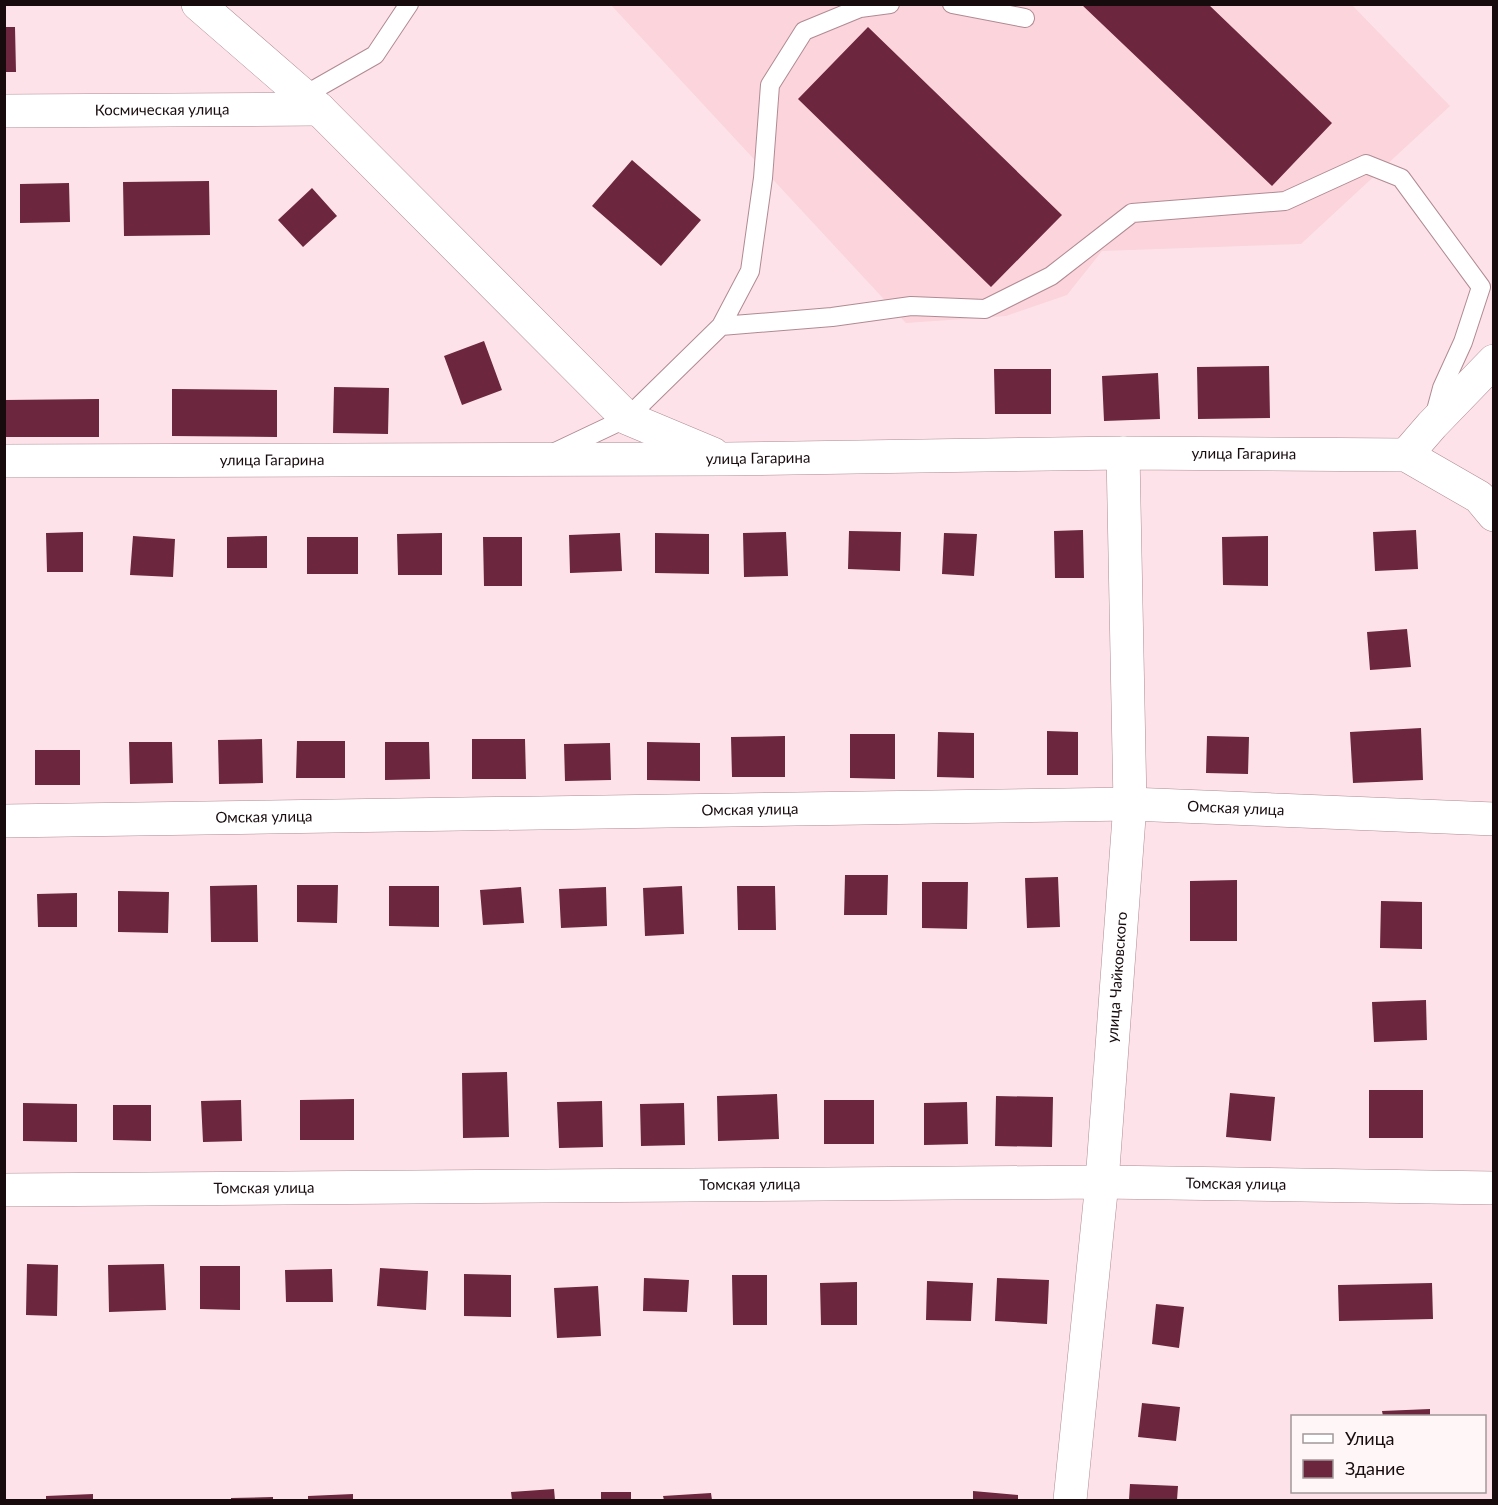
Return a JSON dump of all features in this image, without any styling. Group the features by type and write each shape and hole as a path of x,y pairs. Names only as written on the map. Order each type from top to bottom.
{"street":[{"path":"198,4 311,102 627,418 726,459"},
{"name":"Космическая улица","path":"4,111 311,102"},
{"path":"1406,455 1432,424 1494,361"},
{"name":"улица Гагарина","path":"4,461 726,459 1123,453 1406,455 1479,497 1494,515"},
{"name":"улица Чайковского","path":"1070,1500 1102,1182 1130,804 1123,453"},
{"name":"Омская улица","path":"4,821 1130,804 1494,819"},
{"name":"Томская улица","path":"4,1190 1102,1182 1494,1188"}],"lane":[{"path":"311,102 375,55 409,4"},
{"path":"538,460 627,418 721,326 750,271 763,178 770,86 804,31 860,8 890,4"},
{"path":"952,4 1025,18"},
{"path":"721,326 832,317 911,306 985,309 1050,276 1132,213 1285,201 1366,164 1401,178 1481,287 1463,342 1442,388 1432,424"}],"shaded area":[{"path":"611,5 1352,5 1450,106 1301,244 1102,251 1067,295 1006,316 906,323"}],"building":[{"path":"1081,4 1208,4 1332,123 1272,186"},
{"path":"4,27 15,27 16,72 4,72"},
{"path":"868,27 1062,215 991,287 798,99"},
{"path":"632,160 701,220 661,266 592,206"},
{"path":"209,181 210,235 124,236 123,182"},
{"path":"69,183 70,222 20,223 20,184"},
{"path":"312,188 337,216 303,247 278,220"},
{"path":"484,341 502,390 462,405 444,356"},
{"path":"1269,366 1270,418 1198,419 1197,367"},
{"path":"994,369 1051,369 1051,414 995,414"},
{"path":"1158,373 1160,419 1104,421 1102,376"},
{"path":"334,387 389,388 388,434 333,433"},
{"path":"172,389 277,390 277,437 172,436"},
{"path":"99,399 99,437 4,437 4,400"},
{"path":"1083,530 1084,578 1055,578 1054,531"},
{"path":"1416,530 1418,569 1375,571 1373,532"},
{"path":"849,531 901,532 900,571 848,569"},
{"path":"83,532 83,572 47,572 46,533"},
{"path":"786,532 788,576 744,577 743,533"},
{"path":"442,533 442,575 398,575 397,534"},
{"path":"620,533 622,571 570,573 569,535"},
{"path":"655,533 709,534 709,574 655,573"},
{"path":"944,533 977,534 974,576 942,574"},
{"path":"133,536 175,539 173,577 130,575"},
{"path":"267,536 267,568 227,568 227,537"},
{"path":"1268,536 1268,586 1223,585 1222,537"},
{"path":"307,537 358,537 358,574 307,574"},
{"path":"483,537 522,537 522,586 484,586"},
{"path":"1407,629 1411,667 1370,670 1367,632"},
{"path":"1421,728 1423,780 1353,783 1350,732"},
{"path":"1047,731 1078,732 1078,775 1047,775"},
{"path":"938,732 974,733 974,778 937,777"},
{"path":"850,734 895,734 895,779 850,778"},
{"path":"785,736 785,777 732,777 731,737"},
{"path":"1207,736 1249,737 1248,774 1206,773"},
{"path":"262,739 263,783 219,784 218,740"},
{"path":"472,739 525,739 526,779 472,779"},
{"path":"297,741 345,741 345,778 296,778"},
{"path":"129,742 172,742 173,783 130,784"},
{"path":"385,742 429,742 430,779 385,780"},
{"path":"647,742 700,743 700,781 647,780"},
{"path":"610,743 611,780 565,781 564,744"},
{"path":"35,750 80,750 80,785 35,785"},
{"path":"845,875 888,875 887,915 844,915"},
{"path":"1058,877 1060,927 1027,928 1025,878"},
{"path":"1237,880 1237,941 1190,941 1190,881"},
{"path":"922,882 968,882 967,929 922,928"},
{"path":"257,885 258,942 211,942 210,886"},
{"path":"297,885 338,885 337,923 297,922"},
{"path":"389,886 439,886 439,927 389,926"},
{"path":"682,886 684,934 645,936 643,888"},
{"path":"737,886 775,886 776,930 738,930"},
{"path":"521,887 524,923 483,925 480,890"},
{"path":"606,887 607,926 561,928 559,889"},
{"path":"118,891 169,892 168,933 118,932"},
{"path":"77,893 77,927 38,927 37,894"},
{"path":"1381,901 1422,902 1422,949 1380,948"},
{"path":"1426,1000 1427,1040 1374,1042 1372,1002"},
{"path":"507,1072 509,1137 463,1138 462,1073"},
{"path":"1369,1090 1423,1090 1423,1138 1369,1138"},
{"path":"1230,1093 1275,1097 1271,1141 1226,1137"},
{"path":"777,1094 779,1139 718,1141 717,1096"},
{"path":"996,1096 1053,1097 1052,1147 995,1146"},
{"path":"354,1099 354,1140 300,1140 300,1100"},
{"path":"241,1100 242,1141 203,1142 201,1101"},
{"path":"824,1100 874,1100 874,1144 824,1144"},
{"path":"602,1101 603,1147 559,1148 557,1102"},
{"path":"967,1102 968,1144 924,1145 924,1103"},
{"path":"23,1103 77,1104 77,1142 23,1141"},
{"path":"684,1103 685,1145 641,1146 640,1104"},
{"path":"113,1105 151,1105 151,1141 113,1140"},
{"path":"27,1264 58,1265 57,1316 26,1315"},
{"path":"164,1264 166,1310 109,1312 108,1265"},
{"path":"200,1266 240,1266 240,1310 200,1309"},
{"path":"380,1268 428,1271 426,1310 377,1306"},
{"path":"332,1269 333,1302 286,1302 285,1270"},
{"path":"464,1274 511,1275 511,1317 464,1316"},
{"path":"732,1275 767,1275 767,1325 733,1325"},
{"path":"644,1278 689,1280 687,1312 643,1311"},
{"path":"997,1278 1049,1280 1047,1324 995,1321"},
{"path":"927,1281 973,1283 971,1321 926,1320"},
{"path":"857,1282 857,1325 821,1325 820,1283"},
{"path":"1432,1283 1433,1319 1339,1321 1338,1285"},
{"path":"598,1286 601,1336 557,1338 554,1288"},
{"path":"1156,1304 1184,1307 1179,1348 1152,1344"},
{"path":"1142,1403 1180,1407 1176,1441 1138,1437"},
{"path":"1430,1409 1430,1415 1383,1415 1382,1411"},
{"path":"1130,1484 1178,1486 1177,1500 1129,1500"},
{"path":"554,1489 555,1500 512,1500 511,1492"},
{"path":"973,1491 1018,1495 1018,1500 973,1500"},
{"path":"601,1492 631,1492 631,1500 601,1500"},
{"path":"711,1493 712,1500 664,1500 663,1496"},
{"path":"93,1494 93,1500 46,1500 46,1496"},
{"path":"353,1494 353,1500 308,1500 308,1496"},
{"path":"273,1497 273,1500 231,1500 231,1498"}]}
